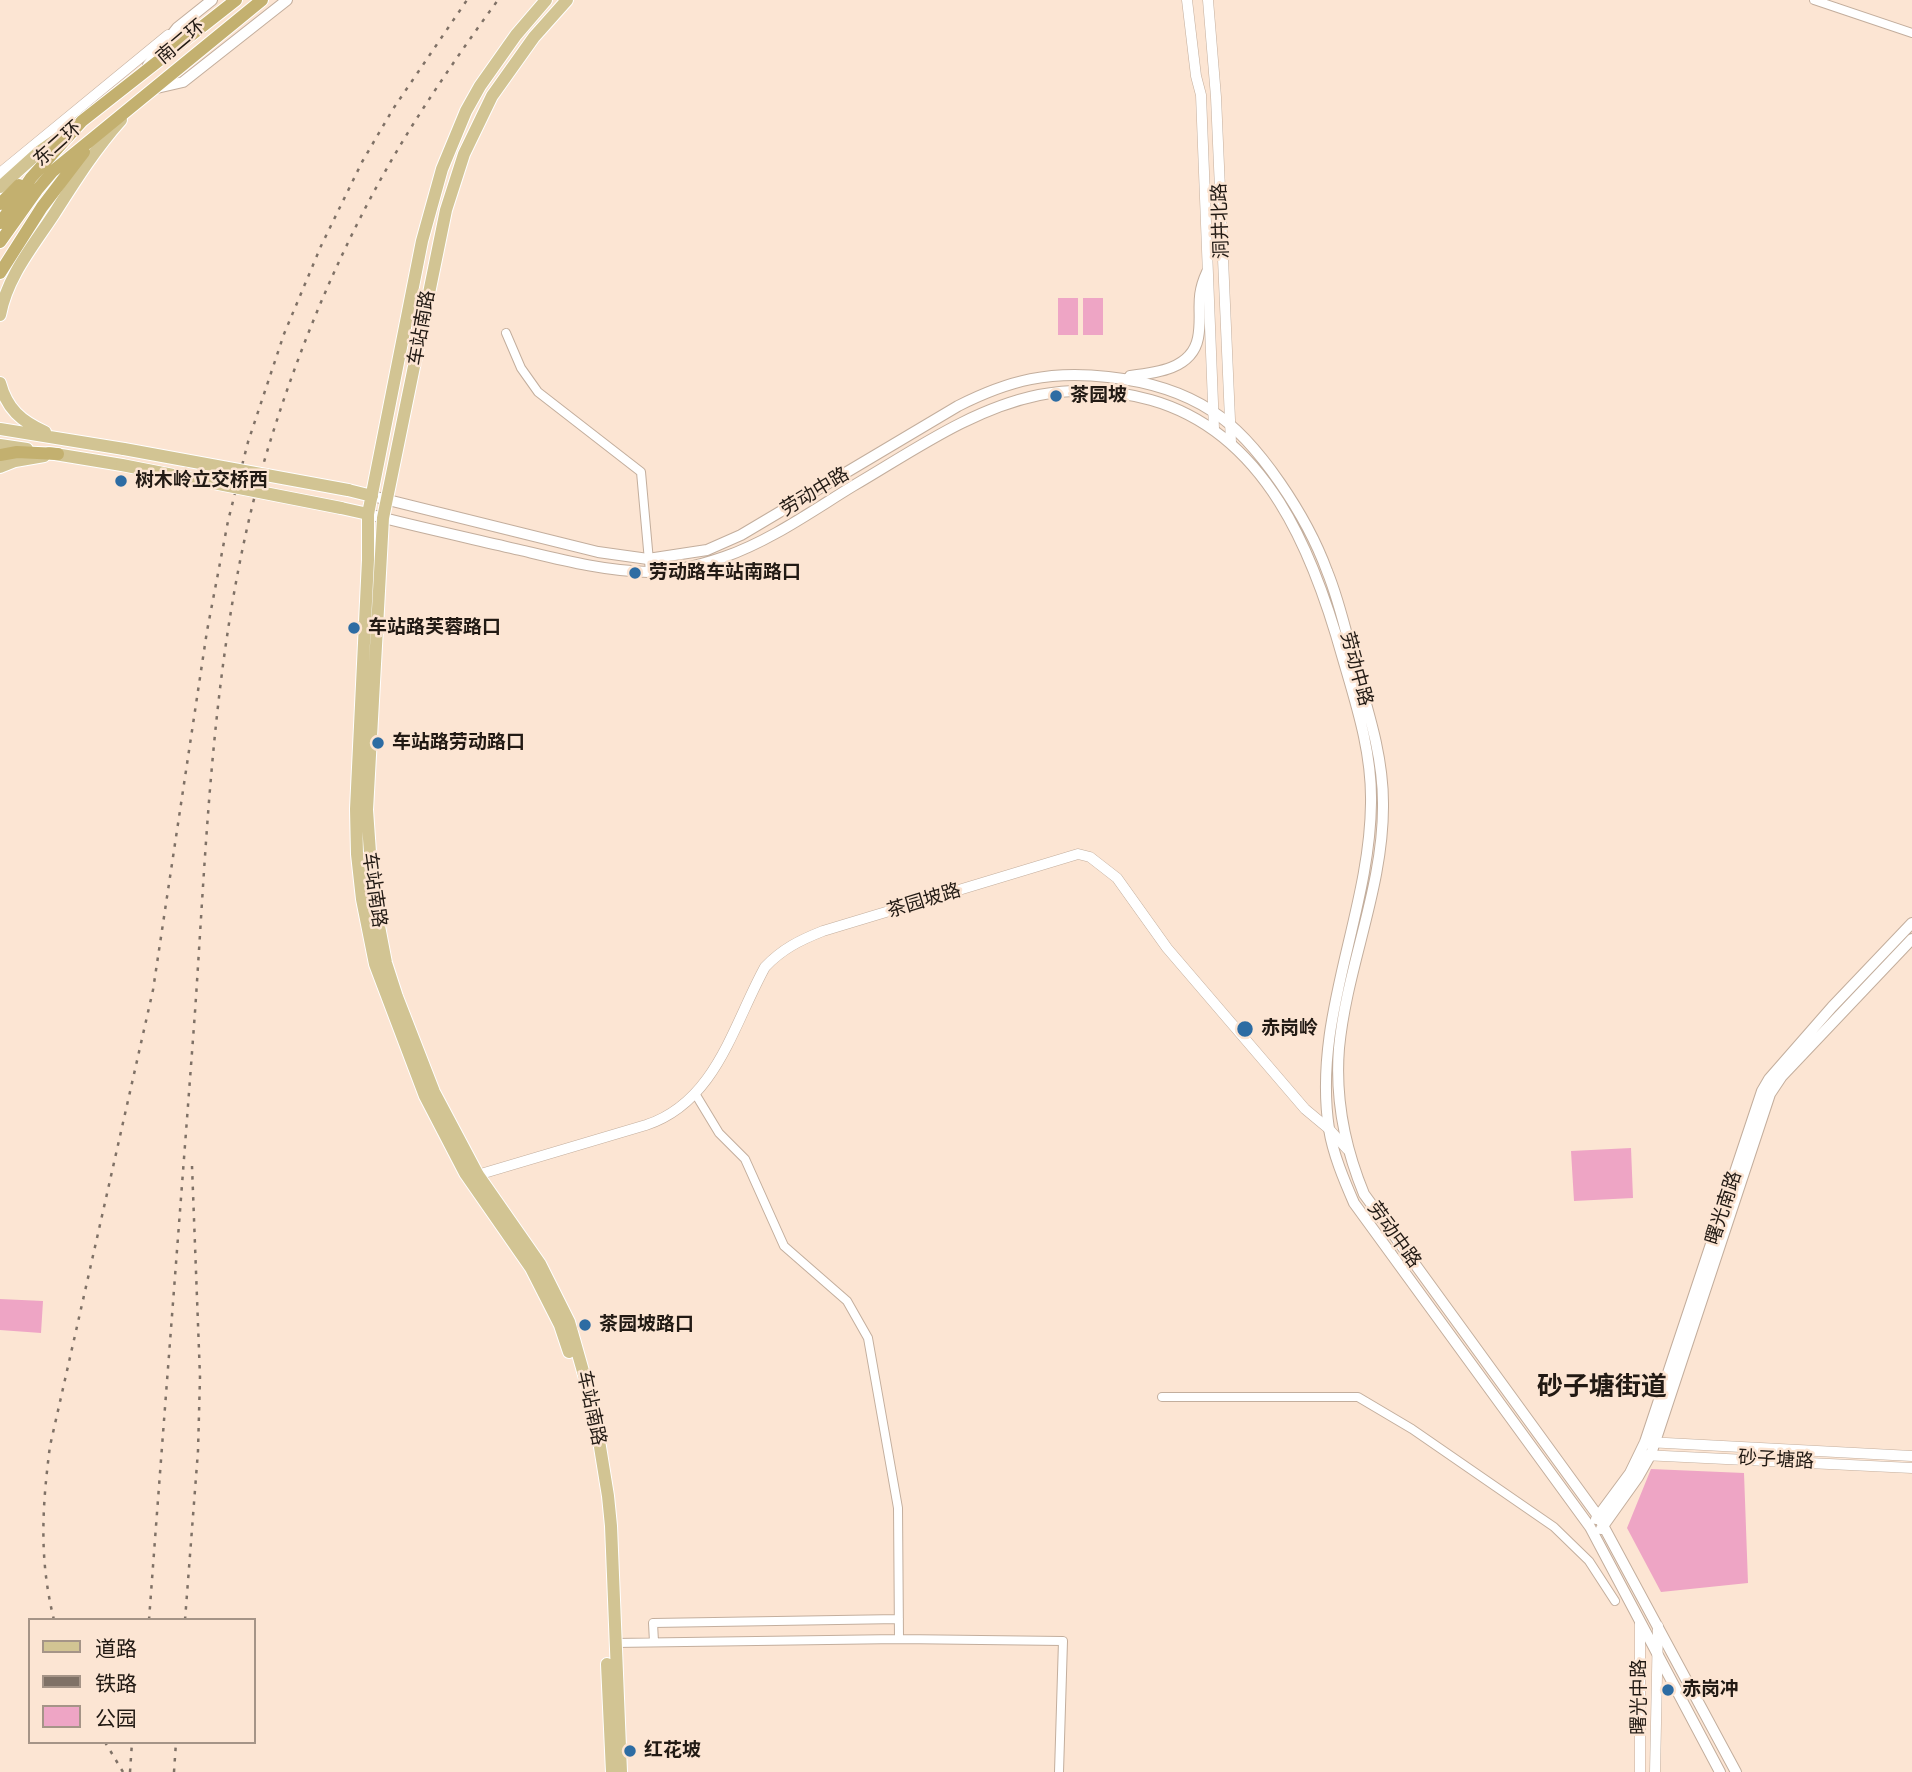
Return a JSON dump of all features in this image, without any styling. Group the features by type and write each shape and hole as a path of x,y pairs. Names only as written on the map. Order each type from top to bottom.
{"highway":[{"name":"南二环","path":"142,73 236,0"},
{"name":"南二环","path":"157,88 262,0"},
{"name":"东二环","path":"0,223 45,162 82,121 142,73"},
{"name":"东二环","path":"0,242 53,171 157,88"},
{"path":"0,272 42,207 98,134"},
{"path":"0,204 45,162"},
{"path":"0,455 17,452 58,454"}],"main road":[{"path":"142,73 177,28 212,0"},
{"path":"157,88 183,82 287,0"},
{"name":"车站南路","path":"546,0 516,35 466,111 442,169 422,241 368,514 356,809 357,853 362,899 375,964 425,1096 519,1248 553,1310 572,1361 586,1414 601,1495 612,1772"},
{"name":"车站南路","path":"567,0 534,37 487,105 453,183 440,234 383,519 367,810 373,895 386,963 397,997 473,1177 540,1264 569,1322 594,1410 608,1496 621,1772"},
{"path":"0,315 7,288 22,262 86,164 134,106"},
{"path":"0,187 39,152 82,121"},
{"path":"1119,378 1173,368 1191,354 1198,336 1199,289 1207,272"},
{"name":"劳动中路","path":"55,436 348,490 598,552 648,559 707,550 741,535 981,394 1051,374 1119,378 1160,386 1213,411 1230,424 1285,490 1323,560 1341,614 1381,764 1383,801 1380,851 1339,1050 1338,1082 1347,1149 1364,1194 1601,1521 1736,1772"},
{"path":"0,383 10,410 21,419 55,436"},
{"name":"劳动中路","path":"0,445 122,465 368,514 593,567 650,572 706,562 749,547 962,422 1020,400 1068,392 1115,392 1160,403 1198,418 1214,429 1231,443 1270,487 1320,581 1364,733 1371,804 1368,852 1334,1015 1326,1083 1329,1129 1339,1164 1354,1203 1592,1532 1720,1772"},
{"path":"0,429 55,436"},
{"path":"0,467 15,461 58,454"},
{"name":"曙光南路","path":"1601,1521 1639,1455 1650,1446 1762,1091 1784,1059 1912,923"},
{"name":"曙光南路","path":"1592,1532 1638,1477 1770,1094 1787,1070 1912,939"}],"street":[{"name":"洞井北路","path":"1187,0 1196,76 1201,95 1214,429"},
{"name":"洞井北路","path":"1208,0 1216,97 1231,443"},
{"path":"1814,0 1912,33"},
{"path":"0,173 177,28"},
{"path":"506,333 521,368 538,392 641,472 650,572"},
{"name":"茶园坡路","path":"473,1177 662,1120 696,1095 718,1063 765,967 777,954 795,942 823,931 1078,854 1090,857 1116,878 1167,948 1305,1108 1347,1149"},
{"path":"696,1095 719,1133 745,1159 783,1246 847,1301 868,1338 898,1508 900,1639"},
{"path":"1162,1398 1359,1397 1412,1429 1553,1527 1589,1561 1615,1601"},
{"name":"砂子塘路","path":"1650,1446 1912,1456"},
{"name":"砂子塘路","path":"1650,1446 1912,1468"},
{"path":"654,1642 653,1623 899,1619"},
{"name":"曙光中路","path":"1640,1623 1640,1772"},
{"name":"曙光中路","path":"1655,1772 1658,1626"},
{"path":"614,1643 900,1639 1063,1641 1059,1772"}],"green space":[{"path":"1058,298 1078,298 1078,335 1058,335"},
{"path":"1083,298 1103,298 1103,335 1083,335"},
{"path":"1631,1148 1633,1198 1574,1201 1571,1151"},
{"path":"0,1299 43,1301 41,1333 0,1330"},
{"path":"1651,1469 1744,1473 1748,1583 1661,1592 1627,1528"}],"railway":[{"path":"54,1618 46,1576 43,1533 50,1446 153,990 207,631 228,521 248,442 284,334 321,246 362,162 393,109 467,0"},
{"path":"149,1618 209,796 225,653 251,511 283,401 349,240 412,126 498,0"},
{"path":"185,1618 198,1451 200,1377 192,1166"},
{"path":"106,1744 123,1772"},
{"path":"130,1772 132,1744"},
{"path":"174,1772 176,1744"}],"place":[{"name":"茶园坡","path":"1056,396"},
{"name":"树木岭立交桥西","path":"121,481"},
{"name":"劳动路车站南路口","path":"635,573"},
{"name":"车站路芙蓉路口","path":"354,628"},
{"name":"车站路劳动路口","path":"378,743"},
{"name":"赤岗岭","path":"1245,1029"},
{"name":"茶园坡路口","path":"585,1325"},
{"name":"赤岗冲","path":"1668,1690"},
{"name":"红花坡","path":"630,1751"}],"district":[{"name":"砂子塘街道","path":"1602,1388"}]}
